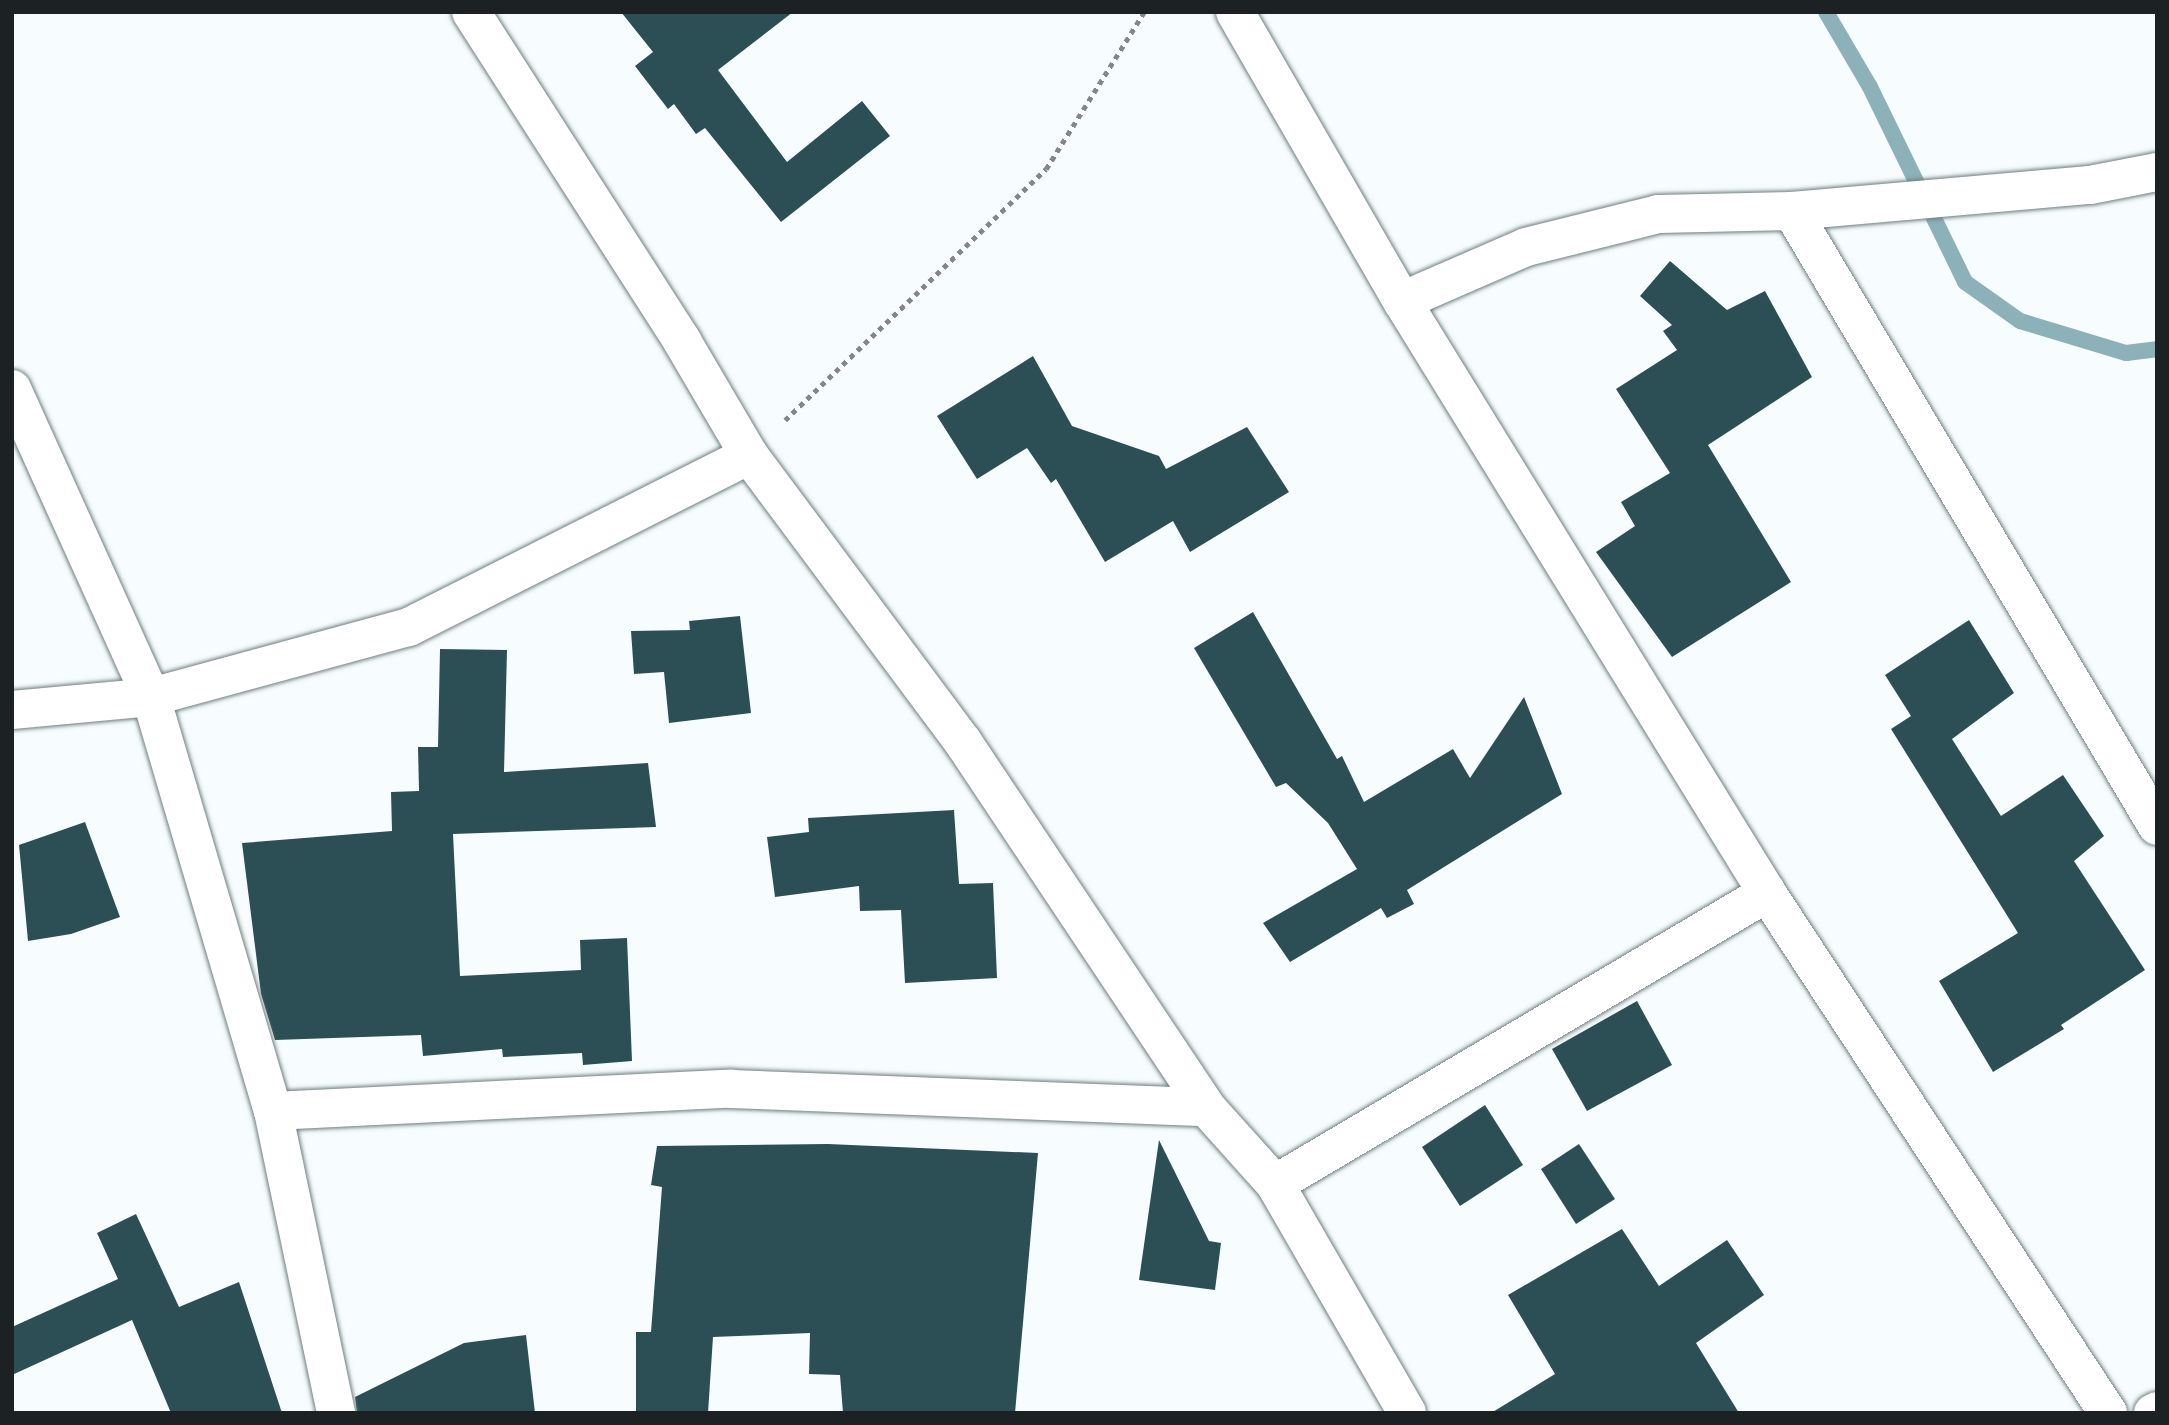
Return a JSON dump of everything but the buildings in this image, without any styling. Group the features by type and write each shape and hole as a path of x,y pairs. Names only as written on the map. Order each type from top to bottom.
{"street":[{"path":"471,12 682,341 750,455 963,742 1206,1107 1275,1184 1407,1413"},
{"path":"1236,12 1402,302 1767,893 2108,1413"},
{"path":"1402,302 1526,247 1658,214 1792,211 2090,185 2157,172"},
{"path":"1792,211 2157,826"},
{"path":"12,389 151,697 272,1111 336,1413"},
{"path":"12,710 151,697 409,627 750,455"},
{"path":"1275,1184 1767,893"},
{"path":"272,1111 732,1089 1206,1107"}],"path":[{"path":"750,455 1046,169 1144,12"}],"waterway":[{"path":"1826,12 1870,87 1965,282 2020,321 2126,353 2157,349"}]}
